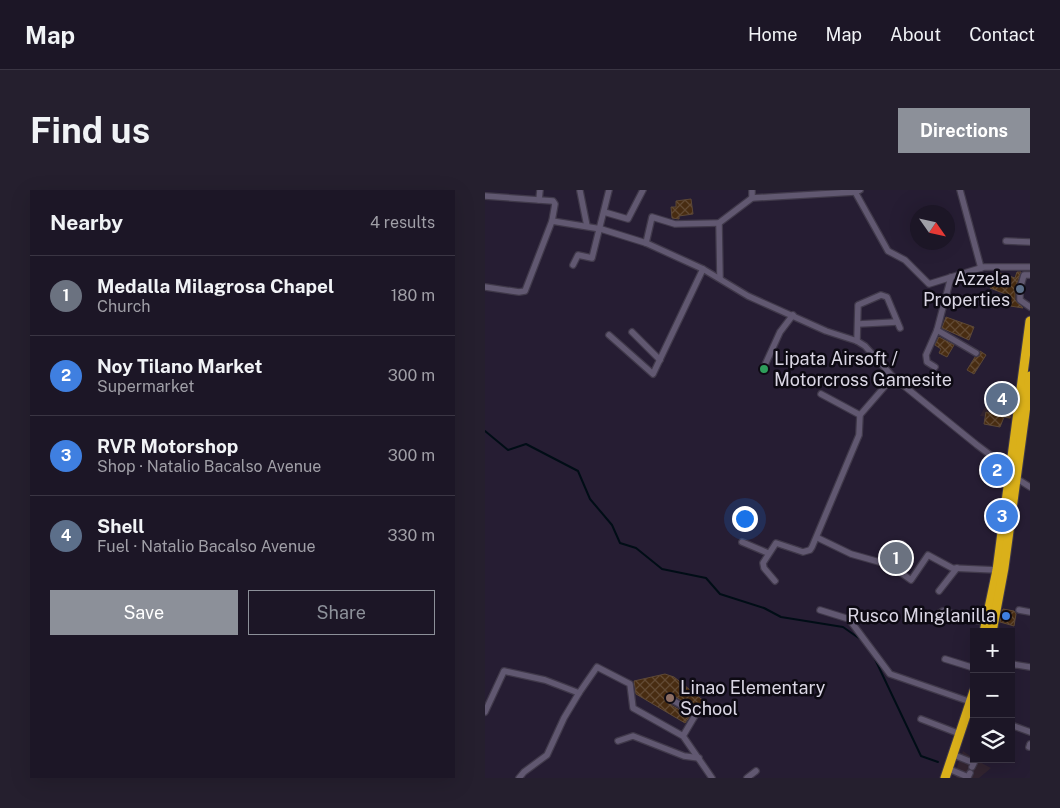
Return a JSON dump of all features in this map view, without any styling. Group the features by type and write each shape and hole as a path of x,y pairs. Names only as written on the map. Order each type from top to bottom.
{"highway":[{"path":"993,628 1004,568 1016,478 1014,466 1018,410 1026,394 1030,322"},
{"path":"985,627 997,570 1030,376"},
{"path":"947,774 970,710"}],"street":[{"path":"539,200 540,190"},
{"path":"573,265 578,255 592,258 609,190"},
{"path":"604,212 627,220 643,190"},
{"path":"752,190 752,198"},
{"path":"960,190 981,268"},
{"path":"579,191 587,226"},
{"path":"646,243 652,217 675,224 719,223 752,198 856,191 888,251 905,260 929,284 981,268 1030,267"},
{"path":"485,196 555,203 552,221 525,290 519,292 485,287"},
{"path":"552,221 601,228 646,243 703,269 748,296 826,331 857,341 865,346 893,377 977,445 1001,463 1014,466"},
{"path":"719,223 720,278"},
{"path":"1006,241 1030,242"},
{"path":"609,335 653,374 703,269"},
{"path":"1030,275 1024,275 1020,289 1020,300 1030,307"},
{"path":"935,367 927,362 926,355 937,330 951,277"},
{"path":"857,341 859,304 881,295 887,297 900,328"},
{"path":"764,367 780,332 793,315"},
{"path":"857,324 897,322"},
{"path":"937,330 976,353"},
{"path":"631,332 660,360"},
{"path":"775,580 764,568 763,562 777,542 806,552 818,538 859,436 860,415 893,377"},
{"path":"998,394 1005,391 1026,394"},
{"path":"821,394 860,415"},
{"path":"997,402 1006,408 1018,410"},
{"path":"1016,478 1030,487"},
{"path":"818,538 851,554 890,565 911,580 928,555 957,568 997,570"},
{"path":"742,542 769,553"},
{"path":"890,565 902,544"},
{"path":"939,591 957,568"},
{"path":"819,610 849,619 890,674 970,708"},
{"path":"1019,610 1030,612"},
{"path":"939,614 943,611 985,627"},
{"path":"945,659 970,667"},
{"path":"1015,665 1030,667"},
{"path":"519,778 524,772 545,758 564,718 596,668 601,668 631,686 634,708 683,736 712,778"},
{"path":"485,712 505,671 545,680 579,693"},
{"path":"674,701 696,714 683,736"},
{"path":"921,719 960,734"},
{"path":"1015,726 1030,732"},
{"path":"618,742 629,737 637,737 684,756 699,758"},
{"path":"954,754 974,763 972,767"},
{"path":"747,778 756,771"},
{"path":"947,774 968,777 970,773"}],"shaded area":[{"path":"998,384 1017,386 1013,419 980,416"},
{"path":"963,751 970,756 970,763 982,763 991,768 979,778 957,778 954,775"}],"building":[{"path":"691,199 693,214 679,216 679,219 672,218 671,207 676,207 676,201"},
{"path":"997,272 1015,278 1017,272 1021,272 1015,288 1015,300 1023,308 1004,305 1008,295 990,288"},
{"path":"946,317 974,327 969,340 942,328"},
{"path":"939,337 954,345 947,357 939,353 941,349 935,345"},
{"path":"980,351 986,355 974,374 967,370 975,357 980,356"},
{"path":"993,394 994,406 1010,413 1010,418 1004,417 1000,427 984,424 986,412 990,413"},
{"name":"Rusco Minglanilla","path":"1003,609 1014,611 1016,614 1014,626 1000,622"},
{"name":"Linao Elementary School","path":"665,674 674,677 705,702 699,711 676,697 670,698 671,705 690,716 685,723 636,694 634,681"}],"waterway":[{"path":"485,431 508,450 526,444 578,471 590,499 612,525 620,543 636,548 662,569 706,578 720,594 764,608 781,617 843,627 863,641"},
{"path":"874,657 921,756 938,762"}],"place":[{"name":"Azzela Properties","path":"1020,289"},
{"name":"Lipata Airsoft / Motorcross Gamesite","path":"764,369"},
{"name":"Shell","path":"1002,399"},
{"name":"Noy Tilano Market","path":"997,470"},
{"name":"RVR Motorshop","path":"1002,516"},
{"name":"Medalla Milagrosa Chapel","path":"896,558"},
{"name":"Rusco Minglanilla","path":"1006,616"},
{"name":"Linao Elementary School","path":"670,698"}]}
